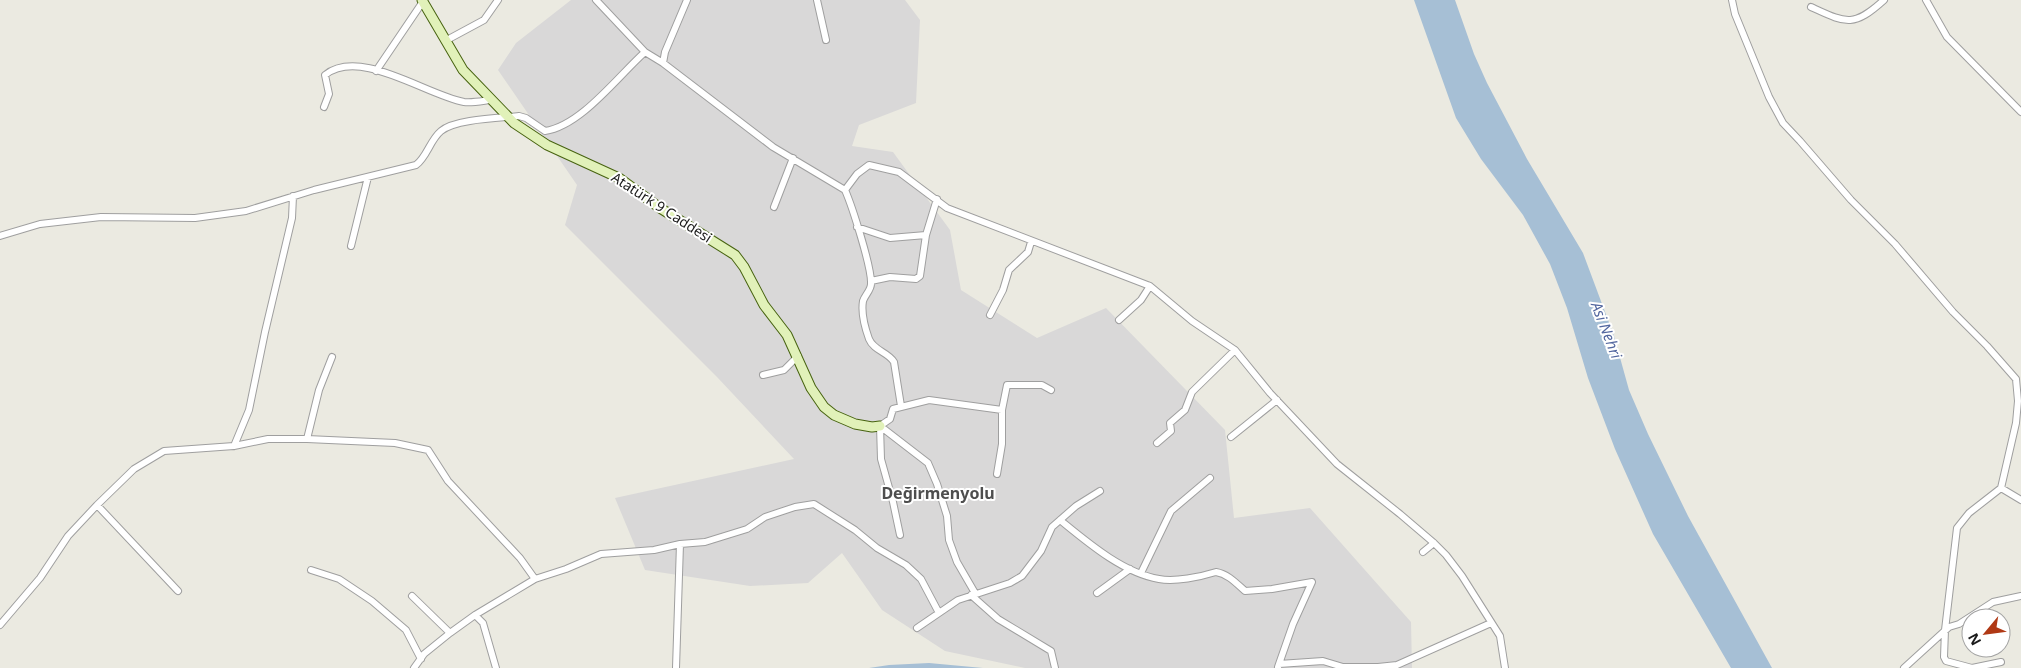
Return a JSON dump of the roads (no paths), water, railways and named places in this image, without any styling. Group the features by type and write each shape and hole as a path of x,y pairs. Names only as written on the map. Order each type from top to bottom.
{"street":[{"path":"376,71 423,0"},
{"name":"Atatürk 9 Caddesi","path":"423,0 463,70 508,117 524,131 547,145 630,184 660,208 735,255 744,267 764,305 787,336 815,394 829,412 855,424 872,428 880,426"},
{"path":"445,41 484,20 498,0"},
{"path":"596,0 645,52 663,63 773,147 845,190 871,281 871,285 863,300 863,316 871,343 878,351 890,357 894,362 901,406"},
{"path":"663,63 665,52 685,0"},
{"path":"817,0 826,40"},
{"path":"1732,0 1735,14 1769,97 1783,123 1850,200 1895,244 1953,312 2016,379 2018,401 2016,422 2001,488 1969,513 1957,528 1945,630 1944,657 1946,661 1972,668 2001,662"},
{"path":"1811,7 1839,20 1857,20 1884,0"},
{"path":"1926,0 1947,37 2021,112"},
{"path":"0,236 40,224 101,217 195,218 246,211 293,196 416,165 422,161 426,150 441,131 451,125 468,121 518,116 526,118 545,131 554,130 573,120 616,82 645,52"},
{"path":"324,107 329,94 325,74 334,68 358,67 390,74 432,92 465,102 490,100"},
{"path":"774,207 793,158"},
{"path":"845,190 857,174 869,165 899,172 947,208 1031,242 1150,286 1192,321 1235,350 1277,400 1337,464 1434,543 1462,576 1500,636 1505,668"},
{"path":"351,246 368,177"},
{"path":"234,446 249,410 292,218 293,196"},
{"path":"871,281 890,277 916,279 920,276 926,235 937,199"},
{"path":"857,227 890,238 926,235"},
{"path":"990,315 1003,290 1009,270 1028,252 1031,242"},
{"path":"1120,320 1140,300 1150,286"},
{"path":"1157,443 1171,431 1170,423 1185,410 1192,392 1235,350"},
{"path":"763,375 784,370 798,356"},
{"path":"307,439 319,390 332,357"},
{"path":"997,474 1002,444 1002,410 1008,384 1042,385 1052,390"},
{"path":"880,426 890,418 893,409 929,400 1002,410"},
{"path":"1230,437 1277,400"},
{"path":"880,426 881,460 900,535"},
{"path":"880,426 928,463 947,516 949,540 956,562 973,594 998,618 1052,651 1055,668"},
{"path":"0,625 40,578 68,536 134,469 164,451 234,446 268,439 395,443 428,450 448,481 520,558 535,579"},
{"path":"1141,573 1171,511 1210,478"},
{"path":"2001,488 2021,500"},
{"path":"917,628 958,600 1010,583 1022,576 1041,551 1052,527 1076,506 1100,491"},
{"path":"414,668 421,659 450,633 474,615 535,579 566,569 601,554 654,550 680,544 705,542 747,529 765,518 780,512 814,504 855,530 877,548 906,565 921,579 939,613"},
{"path":"97,505 178,591"},
{"path":"1060,520 1092,546 1130,569 1159,579 1222,572 1232,578 1245,591 1272,589 1312,582 1293,624 1278,666 1323,660 1343,667 1397,665 1491,622"},
{"path":"1423,552 1434,543"},
{"path":"676,668 680,544"},
{"path":"1097,593 1130,569"},
{"path":"311,570 339,579 372,601 406,630 421,659"},
{"path":"412,596 450,633"},
{"path":"1904,668 1945,630 1959,624 1993,602 2021,596"},
{"path":"474,615 483,623 496,668"}],"water":[{"name":"Asi Nehri","path":"1414,0 1455,0 1474,54 1487,83 1527,159 1583,253 1614,336 1629,390 1648,434 1688,516 1772,668 1731,668 1653,534 1615,449 1588,378 1567,308 1550,264 1523,215 1481,159 1456,118"},
{"path":"929,663 983,668 869,668 889,665"}],"district":[{"name":"Değirmenyolu","path":"938,493"}]}
